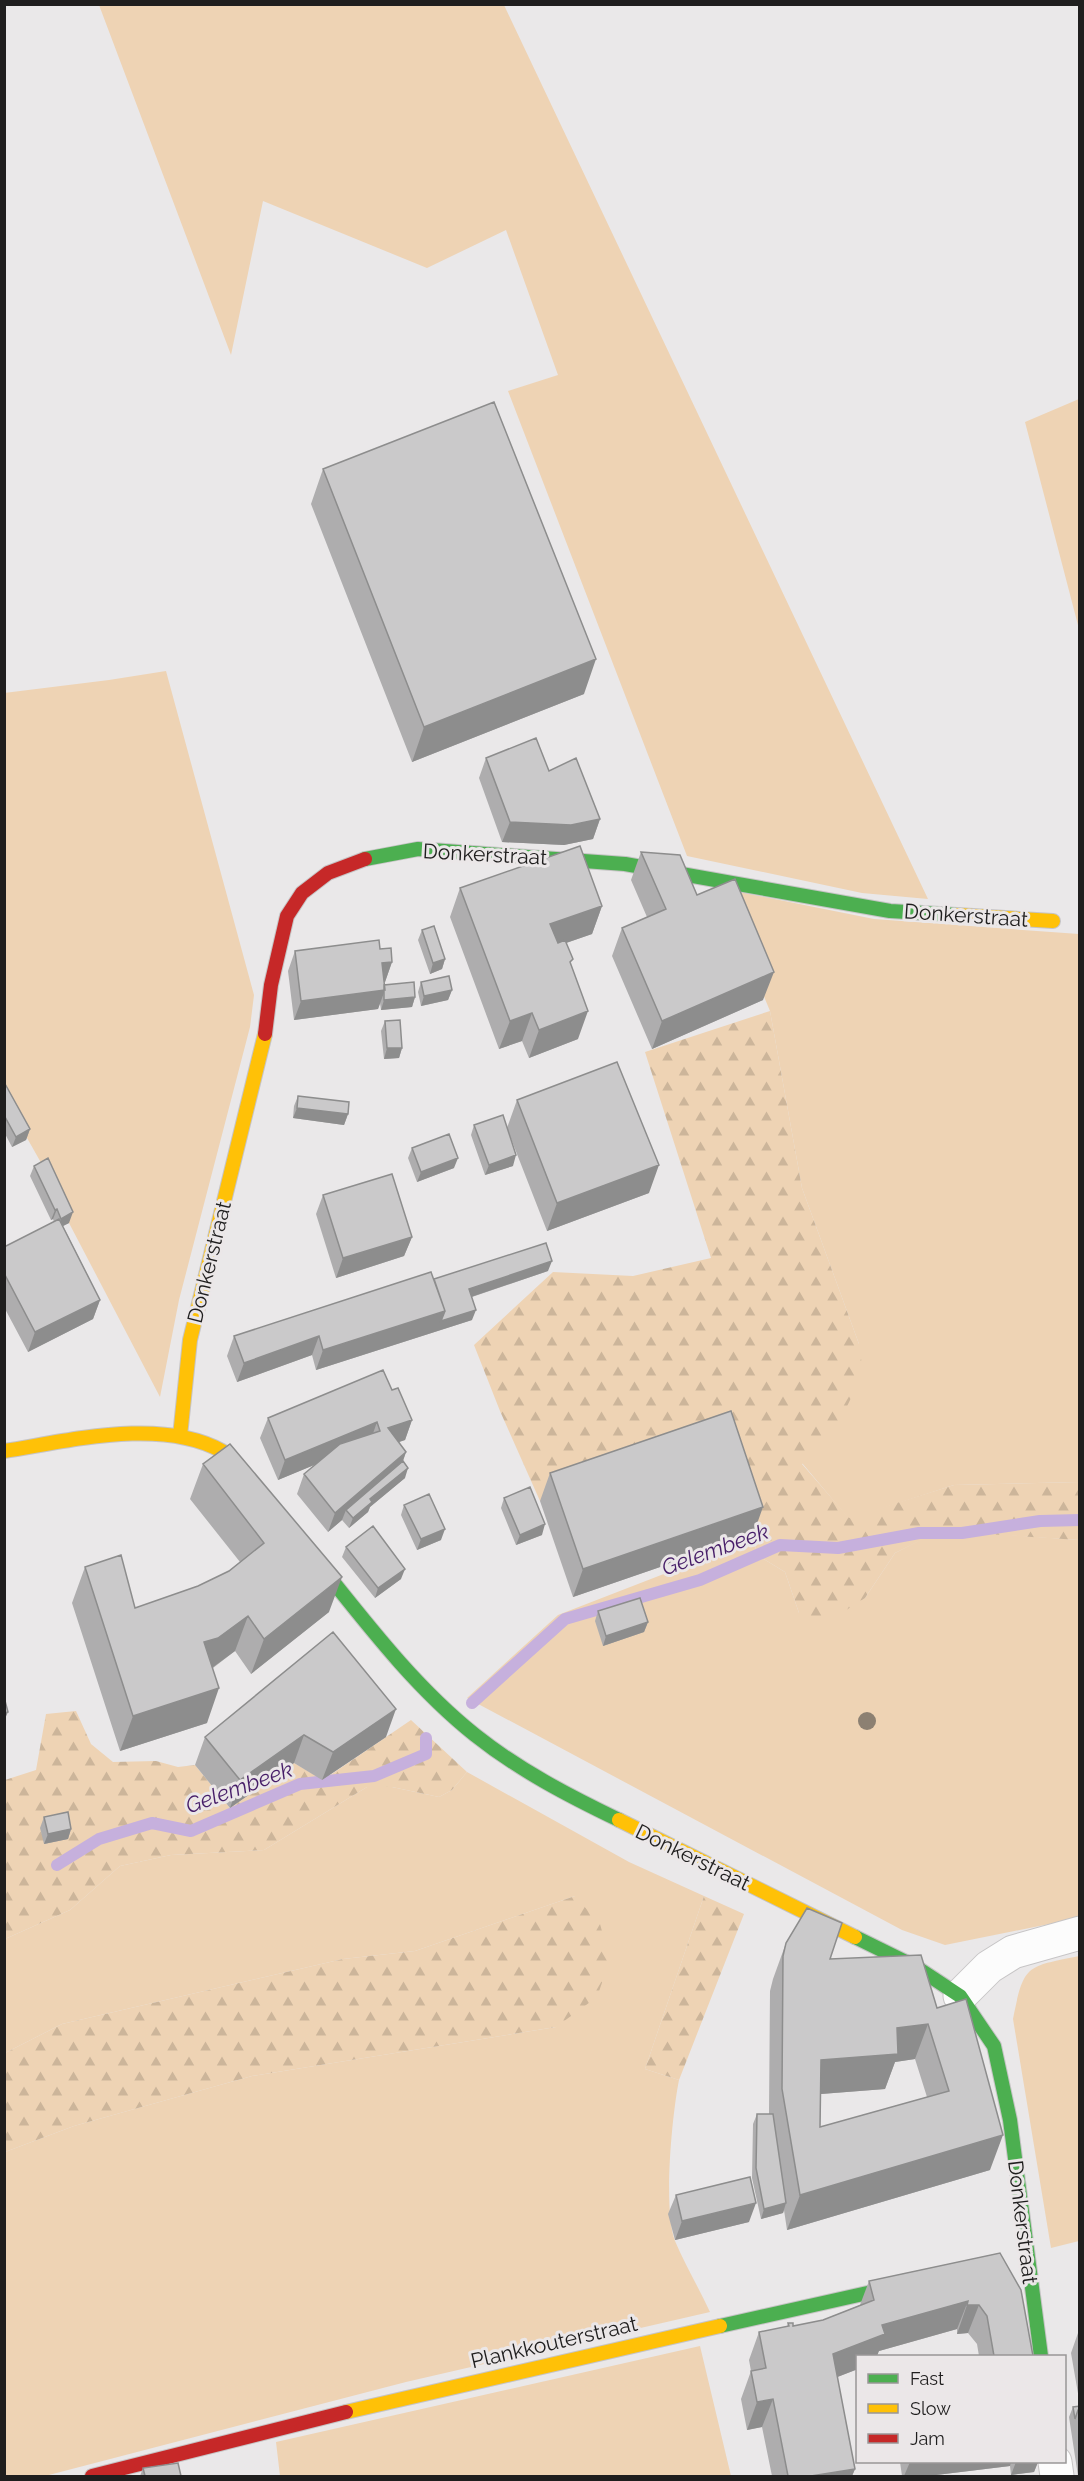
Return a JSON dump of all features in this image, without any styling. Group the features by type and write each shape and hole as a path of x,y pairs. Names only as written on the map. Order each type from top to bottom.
{"street":[{"name":"Donkerstraat","path":"180,1436 190,1340 252,1094 269,1014 271,985 287,916 303,893 328,873 357,860 418,849 488,853 625,864 890,911 1053,921"},
{"path":"4,1451 118,1435 180,1436 223,1452 262,1494"},
{"name":"Donkerstraat","path":"298,1539 392,1654 462,1725 513,1762 564,1793 916,1967 960,1996 994,2046 1010,2120 1021,2259 1041,2355"},
{"path":"960,1996 989,1967 1013,1952 1080,1933"},
{"name":"Plankkouterstraat","path":"92,2476 295,2424 657,2339 923,2281"}],"green space":[{"path":"99,5 504,5 928,899 862,893 687,856 508,391 558,375 506,230 427,268 263,201 231,355"},
{"path":"1079,399 1079,629 1025,422"},
{"path":"166,671 254,995 250,1027 179,1300 160,1397 69,1223 44,1168 5,1099 4,693"},
{"path":"719,888 874,919 1079,934 1079,1482 954,1485 849,1519 802,1463 859,1344 802,1188 770,1011"},
{"path":"770,1011 802,1188 859,1344 863,1373 827,1448 802,1464 849,1518 954,1485 1079,1482 1079,1540 940,1531 895,1553 865,1598 826,1623 799,1613 785,1572 757,1555 754,1539 721,1439 540,1501 474,1345 553,1272 633,1276 711,1258 645,1052"},
{"path":"940,1530 1079,1540 1079,1918 945,1945 902,1930 467,1698 558,1615 754,1539 757,1555 785,1572 799,1613 865,1598 895,1553"},
{"path":"76,1711 91,1744 113,1762 156,1761 178,1767 195,1765 230,1808 294,1763 323,1780 411,1720 467,1772 452,1790 439,1797 392,1787 367,1787 264,1850 171,1855 120,1866 70,1910 5,1939 5,1780 36,1770 46,1714"},
{"path":"467,1772 629,1862 704,1896 645,2069 679,2080 670,2162 671,2226 679,2250 710,2312 406,2382 45,2476 5,2476 5,2152 74,2126 252,2076 556,2027 575,1896 415,1951 343,1959 62,2024 5,2053 5,1939 70,1910 120,1866 171,1855 264,1850 367,1787 392,1787 439,1797 452,1790"},
{"path":"575,1896 600,1924 610,1960 597,1997 556,2027 252,2076 74,2126 5,2152 5,2053 62,2024 343,1959 415,1951"},
{"path":"704,1896 744,1914 679,2080 645,2069"},
{"path":"1079,1956 1079,2241 1051,2248 1013,2019 1020,1988 1030,1971 1038,1966"},
{"path":"700,2346 731,2476 280,2476 276,2442"}],"building":[{"path":"494,402 596,659 424,727 323,469"},
{"path":"536,738 549,771 576,758 600,819 571,825 510,822 486,758"},
{"path":"580,846 602,906 550,924 558,943 565,940 573,959 570,962 588,1011 539,1030 532,1013 510,1021 460,888"},
{"path":"641,852 680,855 697,895 735,879 774,972 662,1021 622,928 666,909"},
{"path":"434,926 445,959 433,963 422,930"},
{"path":"379,940 380,949 391,948 392,962 382,963 385,990 301,1001 295,951"},
{"path":"449,976 452,990 424,996 421,982"},
{"path":"414,982 415,997 384,1000 384,985"},
{"path":"400,1020 402,1048 387,1048 385,1021"},
{"path":"617,1062 659,1165 557,1203 517,1100"},
{"path":"4,1082 30,1129 16,1137 4,1115"},
{"path":"298,1096 349,1102 348,1114 297,1108"},
{"path":"503,1115 516,1155 489,1165 474,1125"},
{"path":"449,1134 458,1158 421,1172 412,1148"},
{"path":"48,1158 73,1212 61,1219 34,1166"},
{"path":"392,1174 412,1237 343,1258 323,1195"},
{"path":"59,1219 100,1300 35,1332 4,1273 4,1247"},
{"path":"546,1243 552,1261 469,1289 476,1310 441,1321 445,1311 434,1279"},
{"path":"431,1272 445,1311 323,1350 319,1336 244,1363 234,1336"},
{"path":"383,1370 392,1390 398,1388 412,1420 388,1428 406,1452 335,1513 304,1474 340,1444 380,1431 377,1422 285,1460 268,1418"},
{"path":"731,1411 763,1507 583,1569 550,1473"},
{"path":"230,1444 342,1577 264,1639 248,1616 218,1638 204,1642 219,1688 133,1716 85,1567 121,1555 135,1608 198,1586 229,1571 264,1543 203,1464"},
{"path":"403,1461 408,1468 370,1499 372,1502 353,1518 346,1510"},
{"path":"530,1487 545,1524 520,1535 504,1498"},
{"path":"429,1494 445,1529 421,1539 404,1505"},
{"path":"373,1526 405,1569 378,1588 346,1547"},
{"path":"640,1598 648,1622 606,1636 598,1611"},
{"path":"333,1632 396,1709 333,1752 304,1735 240,1780 205,1737"},
{"path":"4,1697 8,1712 4,1713"},
{"path":"68,1812 71,1829 48,1834 44,1817"},
{"path":"807,1908 842,1923 830,1959 921,1955 937,2008 966,1999 1003,2135 800,2195 782,2089 783,1956 786,1943","holes":["928,2024 949,2091 820,2127 821,2060 898,2054 897,2028"]},
{"path":"757,2114 773,2114 786,2203 764,2209 756,2168"},
{"path":"750,2177 756,2203 682,2221 676,2195"},
{"path":"1000,2253 1021,2290 1033,2355 994,2355 987,2316 979,2305 967,2305 968,2301 882,2325 885,2334 833,2354 855,2469 811,2476 788,2476 773,2399 757,2402 751,2371 766,2368 759,2332 789,2326 788,2323 793,2323 793,2326 823,2320 874,2300 869,2281"},
{"path":"1080,2406 1080,2409 1075,2419 1073,2407"},
{"path":"178,2463 181,2476 145,2476 143,2468"}],"waterway":[{"name":"Gelembeek","path":"472,1703 565,1619 700,1580 780,1545 838,1548 919,1533 962,1533 1040,1521 1080,1520"},
{"name":"Gelembeek","path":"57,1865 99,1839 152,1823 191,1831 300,1784 374,1776 426,1754 426,1738"}],"traffic: fast":[{"path":"365,859 418,849 625,864 890,911 957,915"},
{"path":"310,1553 408,1672 475,1735 527,1771 619,1820"},
{"path":"855,1937 916,1967 960,1996 994,2046 1010,2120 1041,2355"},
{"path":"720,2326 908,2284"}],"traffic: slow":[{"path":"957,915 1053,921"},
{"path":"180,1436 190,1340 265,1034"},
{"path":"4,1451 114,1434 171,1435 198,1441 222,1451 251,1481"},
{"path":"619,1820 855,1937"},
{"path":"346,2412 720,2326"}],"traffic: jam":[{"path":"265,1034 271,985 287,916 302,893 328,873 365,859"},
{"path":"92,2476 346,2412"}]}
